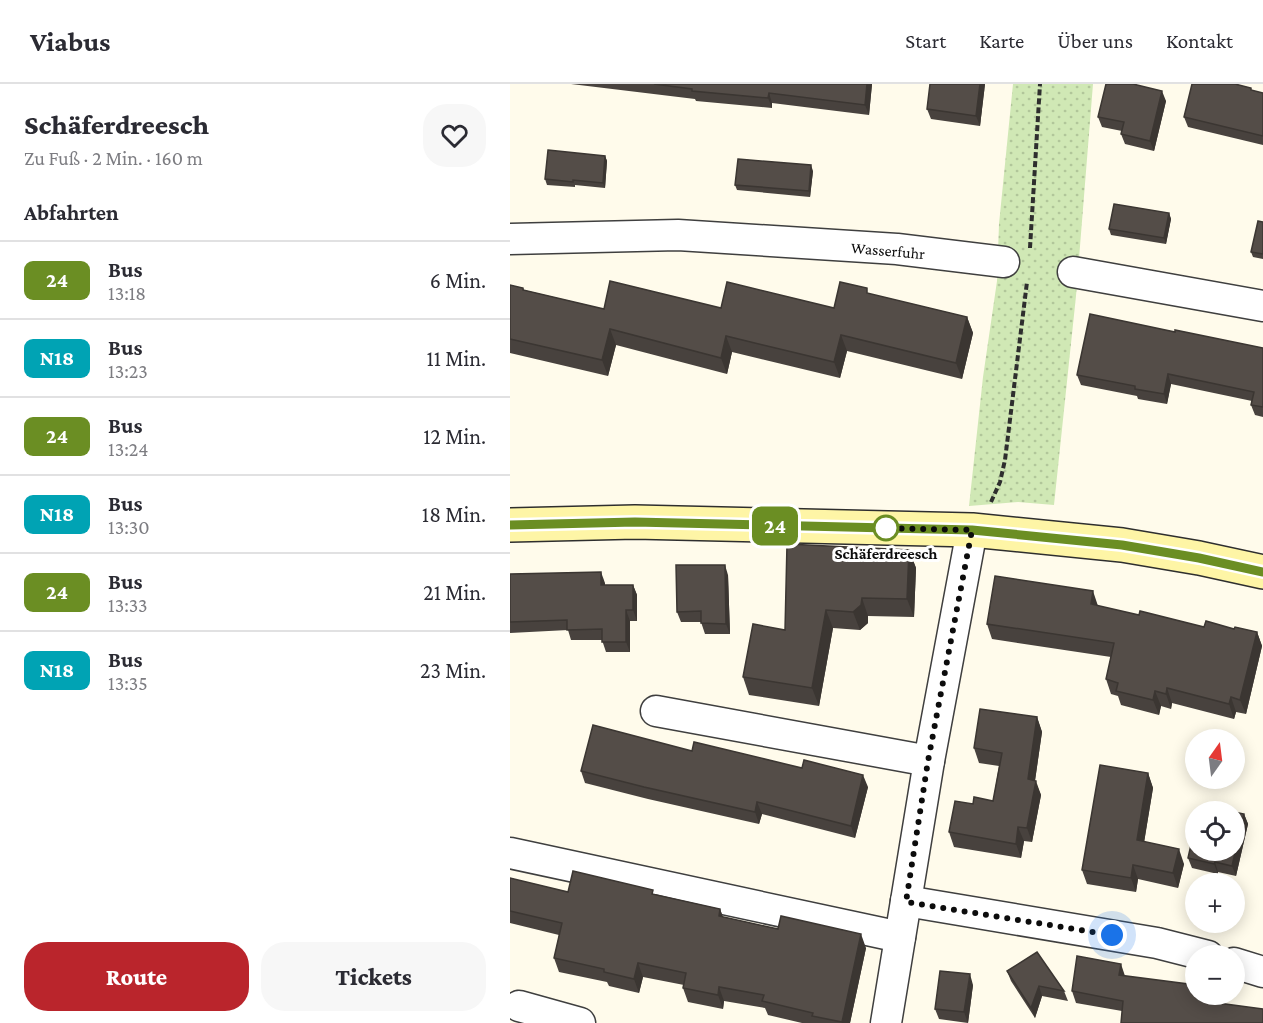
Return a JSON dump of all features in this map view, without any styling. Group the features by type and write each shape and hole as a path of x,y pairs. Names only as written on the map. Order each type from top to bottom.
{"main road":[{"path":"510,525 635,522 979,521 1199,558 1263,572"}],"street":[{"name":"Wasserfuhr","path":"510,239 678,235 897,249 1017,263"},
{"path":"1073,272 1263,306"},
{"path":"886,1023 928,761 979,521"},
{"path":"656,711 928,761"},
{"path":"510,853 900,937"},
{"path":"906,902 1157,943 1185,950"},
{"path":"1245,966 1263,972"},
{"path":"519,1006 580,1023"}],"path":[{"path":"979,521 1000,482 1005,460 1017,263 1040,84"}],"green space":[{"path":"1013,84 1093,84 1076,296 1054,505 1018,502 969,506 983,377 997,281 999,224"}],"building":[{"path":"654,84 867,84 865,105 769,93 768,98 692,91 692,89"},
{"path":"930,84 980,84 976,116 927,109"},
{"path":"1106,84 1133,84 1162,91 1150,141 1121,134 1124,122 1098,117"},
{"path":"1192,84 1235,84 1263,93 1263,136 1184,117"},
{"path":"548,150 605,156 603,183 545,179"},
{"path":"738,159 811,165 809,191 735,185"},
{"path":"1114,204 1169,213 1164,238 1109,229"},
{"path":"1258,221 1263,222 1263,254 1251,252"},
{"path":"610,281 721,308 727,282 834,308 840,282 867,288 867,293 967,317 956,363 841,335 834,362 726,336 721,358 610,329 602,360 510,339 510,285 604,309"},
{"path":"1090,314 1263,348 1263,407 1251,405 1254,392 1168,374 1164,394 1077,375"},
{"path":"787,544 909,550 907,599 862,598 861,605 853,612 826,610 812,688 743,677 753,624 785,630"},
{"path":"676,565 725,565 726,624 701,623 701,611 677,612"},
{"path":"601,572 601,585 633,585 633,610 626,610 626,642 602,642 602,629 567,630 567,620 510,622 510,574"},
{"path":"995,576 1093,591 1091,604 1139,615 1140,611 1204,627 1206,621 1234,629 1235,627 1257,632 1240,700 1231,697 1229,704 1167,688 1166,694 1155,691 1153,700 1116,691 1118,683 1106,679 1114,643 987,624"},
{"path":"980,709 1037,717 1028,779 1036,781 1027,828 1018,827 1016,844 949,832 955,801 973,804 974,797 993,801 1002,753 974,748"},
{"path":"593,725 692,751 694,742 802,768 804,760 863,775 851,826 757,802 755,812 581,771"},
{"path":"1100,765 1148,773 1137,840 1179,849 1173,873 1133,865 1131,878 1082,870"},
{"path":"1201,861 1233,861 1232,866 1215,862 1214,864"},
{"path":"573,871 653,890 652,894 720,909 719,916 778,929 781,916 861,934 842,1022 812,1016 813,1013 762,1001 764,995 719,987 718,995 683,988 686,973 638,963 634,979 604,972 604,969 554,958 562,923 510,911 510,878 568,892"},
{"path":"1037,952 1064,991 1039,986 1031,1008 1007,971"},
{"path":"1077,956 1121,964 1119,975 1185,984 1185,1005 1233,1005 1263,1009 1263,1023 1121,1023 1123,1001 1072,991"},
{"path":"940,971 970,974 964,1012 935,1009"}],"bus line":[{"name":"24","path":"510,525 635,522 972,530 1160,550 1263,572"}],"place":[{"name":"Schäferdreesch","path":"886,528"}],"route":[{"path":"886,528 883,528 972,530 928,761 906,902 1112,935"}]}
